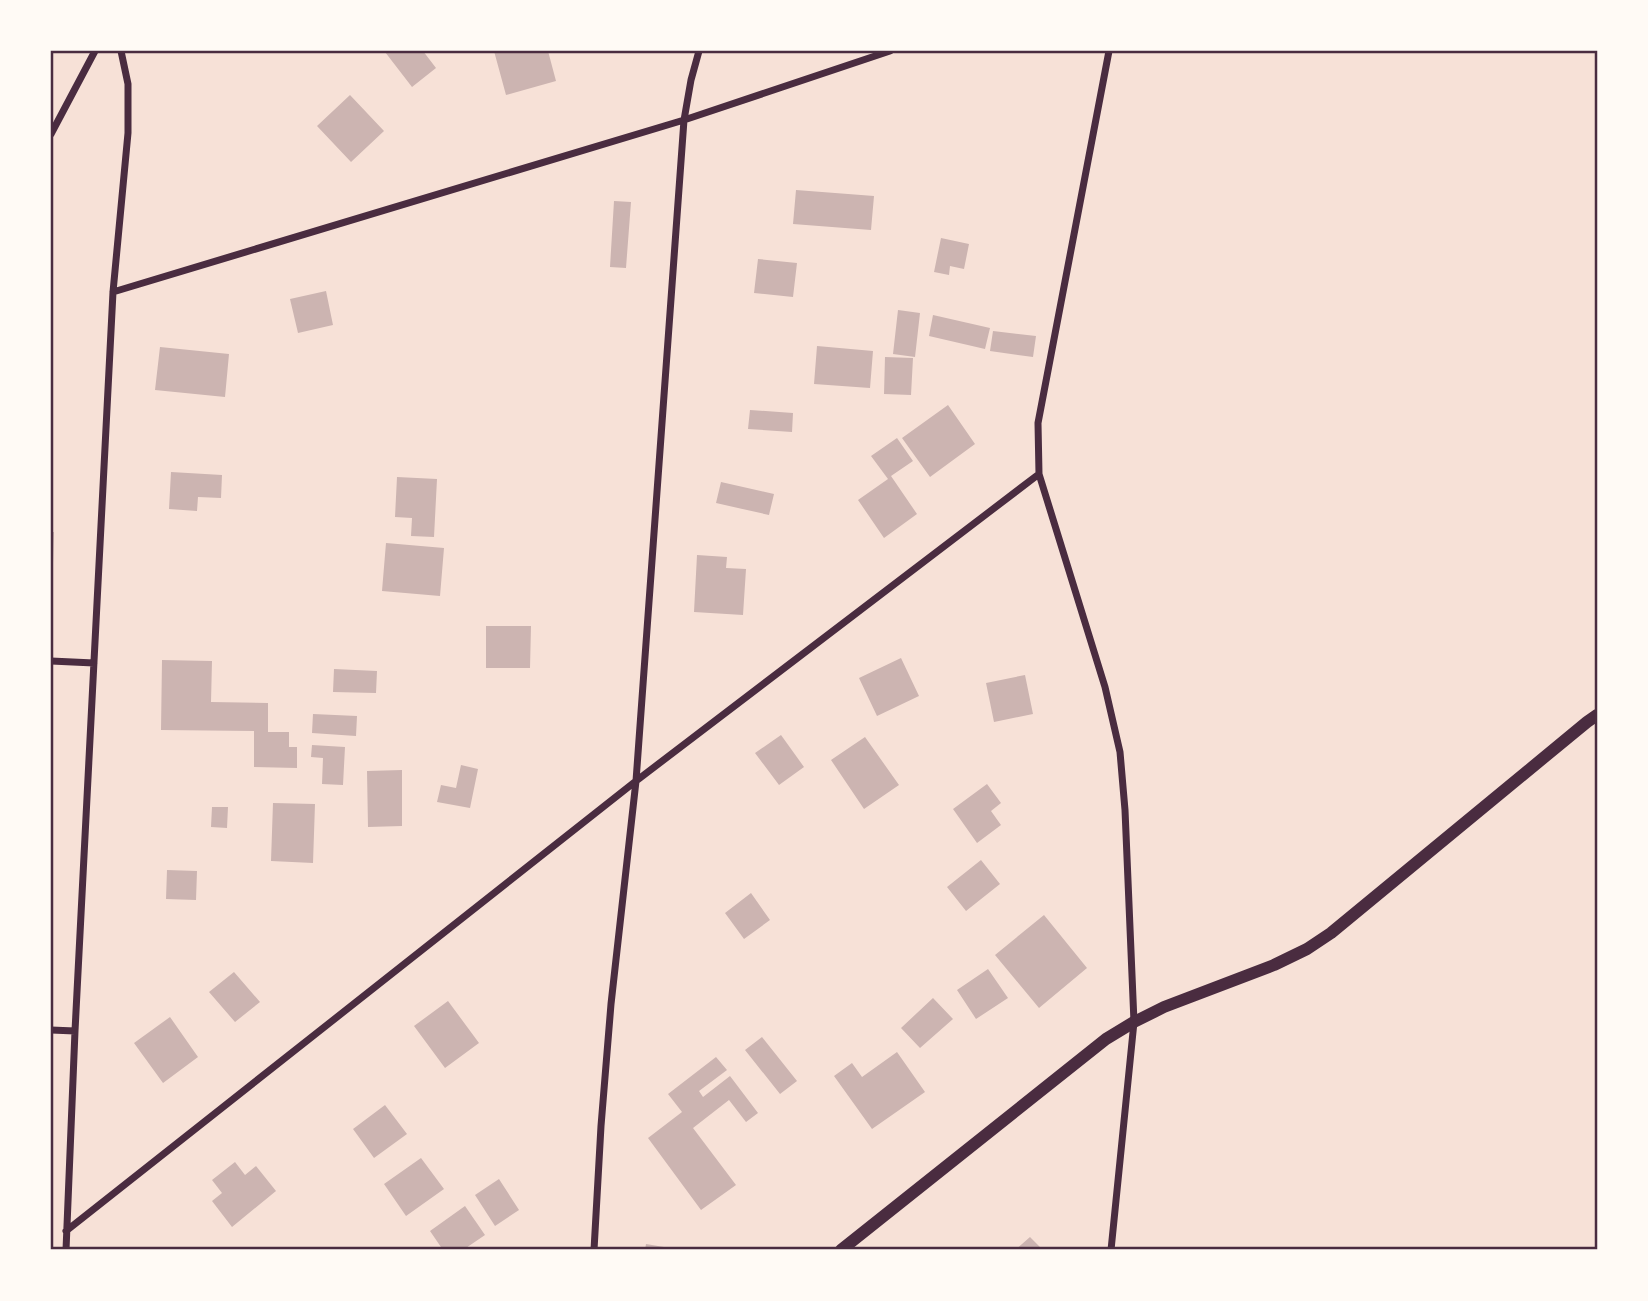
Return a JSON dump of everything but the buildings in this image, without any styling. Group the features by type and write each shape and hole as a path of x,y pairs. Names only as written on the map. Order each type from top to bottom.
{"street":[{"path":"51,134 95,51"},
{"path":"66,1250 113,292 128,133 128,84 121,51"},
{"path":"594,1250 611,1004 636,780 684,120 699,51"},
{"path":"113,292 684,120 890,51"},
{"path":"1109,51 1038,423 1039,474 1105,687 1120,752 1134,1022 1111,1250"},
{"path":"66,1231 636,780 1039,474"},
{"path":"51,661 94,663"},
{"path":"841,1250 1106,1039 1164,1007 1274,965 1307,949 1331,933 1597,715"},
{"path":"51,1030 75,1031"}]}
